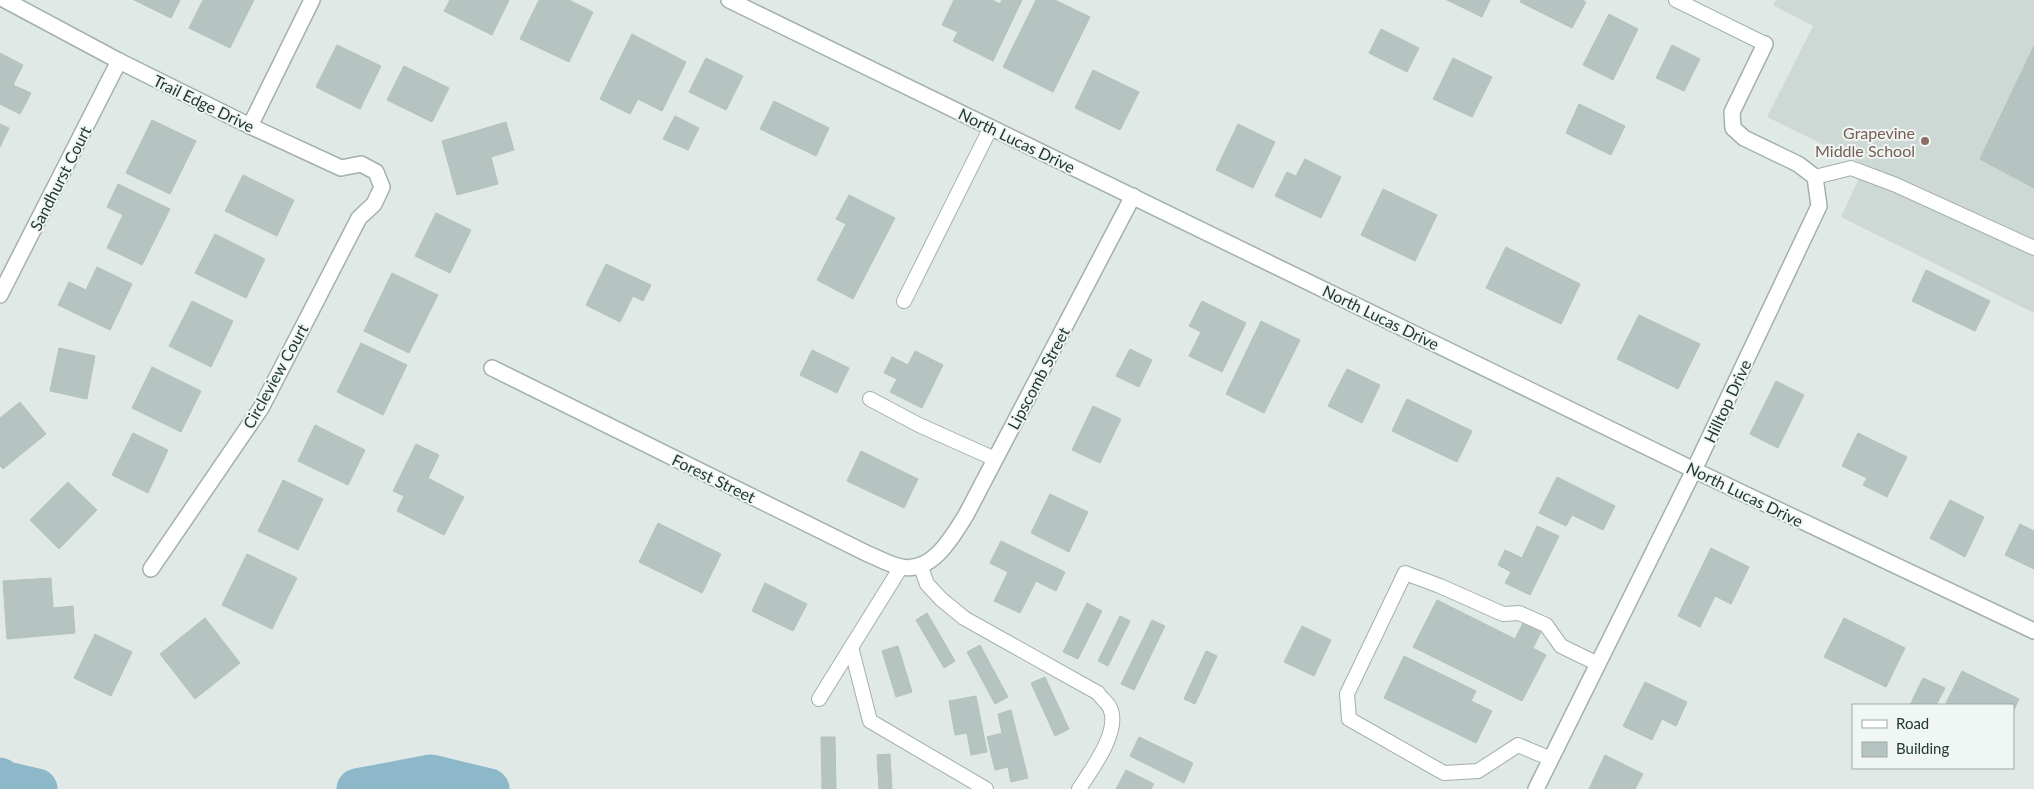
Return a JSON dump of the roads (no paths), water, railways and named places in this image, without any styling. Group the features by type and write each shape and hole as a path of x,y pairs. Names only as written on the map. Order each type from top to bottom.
{"street":[{"name":"Trail Edge Drive","path":"5,0 119,61 250,126 341,168 361,164 376,172 382,187 374,204"},
{"path":"250,126 312,0"},
{"name":"North Lucas Drive","path":"729,0 1694,470 2034,631"},
{"path":"1765,44 1732,112 1733,128 1744,138 1798,164 1816,177"},
{"name":"Sandhurst Court","path":"0,295 119,61"},
{"name":"Hilltop Drive","path":"1536,789 1694,470 1819,206 1816,177"},
{"name":"Lipscomb Street","path":"921,567 946,545 966,515 1133,196"},
{"name":"Circleview Court","path":"151,569 261,408 359,218 374,204"},
{"name":"Forest Street","path":"492,368 868,554 901,567 921,567"}],"lane":[{"path":"1676,0 1765,44"},
{"path":"904,300 991,127"},
{"path":"1816,177 1851,168 1896,185 2034,248"},
{"path":"870,399 919,425 995,459"},
{"path":"819,699 901,567"},
{"path":"921,567 927,584 941,600 964,618 1098,693 1110,708 1113,726 1098,760 1079,789"},
{"path":"1551,759 1518,745 1478,771 1444,773 1349,719 1347,694 1405,573 1440,586 1503,614 1519,613 1546,625 1561,646 1598,664"},
{"path":"851,647 870,720 986,789"}],"waterway":[{"path":"357,789 431,775 489,789"},
{"path":"0,778 2,781 37,789"}],"place":[{"name":"Grapevine Middle School","path":"1925,141"}]}
